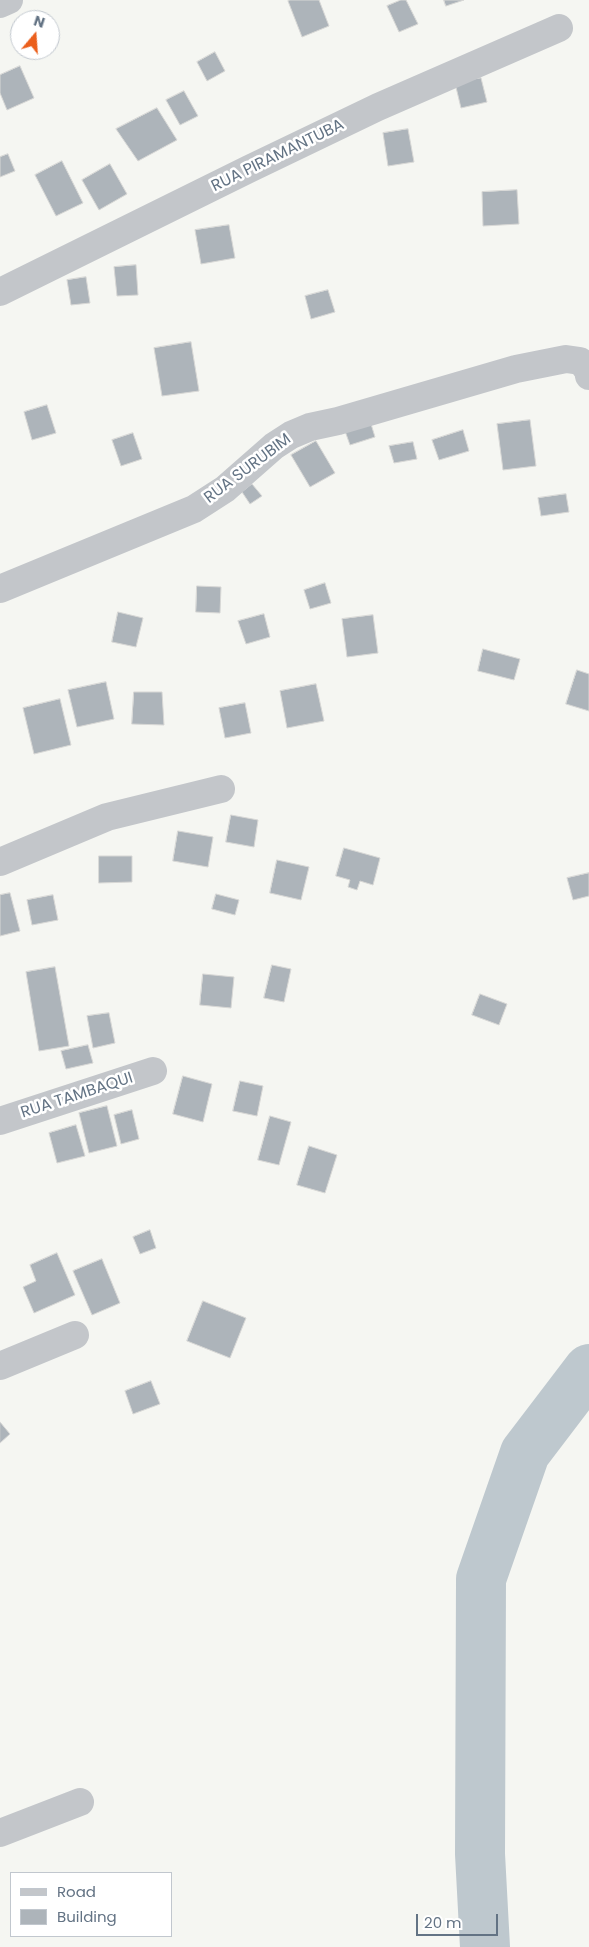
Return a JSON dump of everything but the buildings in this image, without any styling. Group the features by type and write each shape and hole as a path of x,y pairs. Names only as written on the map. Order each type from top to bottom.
{"street":[{"path":"0,4 9,0"},
{"name":"RUA PIRAMANTUBA","path":"0,292 378,107 559,28"},
{"name":"RUA SURUBIM","path":"0,589 194,509 225,489 274,446 291,435 310,427 338,421 516,369 566,359 580,360 588,373"},
{"path":"0,862 107,817 221,789"},
{"name":"RUA TAMBAQUI","path":"0,1121 153,1071"},
{"path":"0,1366 75,1335"},
{"path":"0,1832 80,1802"}],"waterway":[{"path":"485,1947 480,1854 481,1579 525,1453 589,1369"}]}
